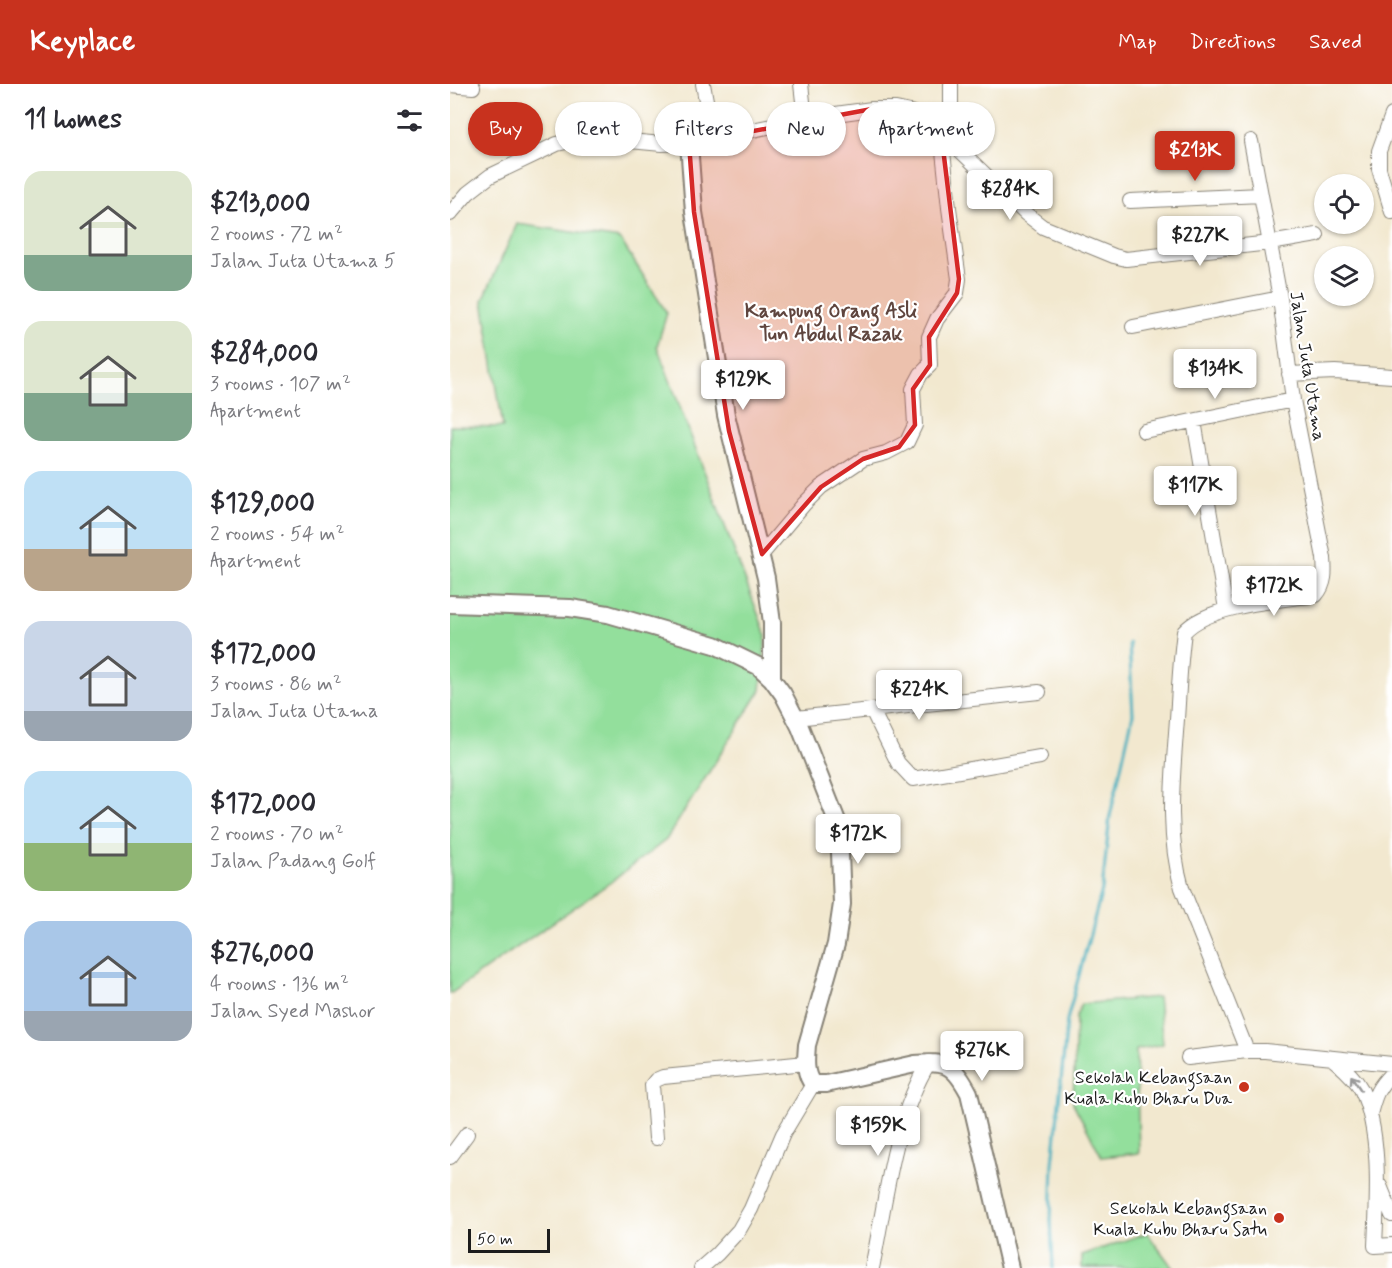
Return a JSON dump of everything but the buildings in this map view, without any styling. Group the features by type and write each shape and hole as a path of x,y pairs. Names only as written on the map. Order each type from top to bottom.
{"street":[{"path":"703,84 706,102"},
{"path":"801,84 803,102"},
{"path":"951,84 951,102"},
{"path":"450,85 473,87"},
{"path":"1392,115 1380,151 1379,169 1392,212"},
{"path":"450,214 468,193 490,176 556,144 587,137 654,143"},
{"name":"Jalan Juta Utama","path":"1226,609 1316,595 1323,584 1324,558 1293,400 1280,298 1251,141"},
{"path":"690,156 695,223 729,431 762,554 772,623 772,679"},
{"path":"762,554 821,487 863,459 907,442 915,425 913,389 921,374 930,364 929,337 937,319 957,293 958,279 944,156"},
{"path":"966,156 1026,214 1043,227 1120,257 1270,243 1317,235"},
{"path":"1130,201 1261,195"},
{"path":"1133,327 1280,298"},
{"path":"1289,374 1335,372 1392,376"},
{"path":"1144,431 1293,400"},
{"path":"1194,421 1226,609 1189,626 1184,632 1171,827 1176,868 1182,888 1247,1051"},
{"path":"450,604 570,608 608,614 715,645 758,666 772,679 796,718 837,821 840,853 842,904 836,944 807,1045 806,1063 809,1080 813,1084 826,1084 929,1062 951,1067 959,1075 969,1093 1010,1268"},
{"path":"796,718 1039,692"},
{"path":"872,710 898,763 914,779 1040,757"},
{"path":"1188,1058 1247,1051 1283,1052 1392,1064"},
{"path":"1332,1058 1352,1076 1360,1087 1370,1114 1377,1178 1375,1246 1392,1245"},
{"path":"872,1268 902,1119 918,1081 929,1062"},
{"path":"656,1138 652,1085 656,1080 673,1076 806,1063"},
{"path":"1370,1114 1375,1094 1392,1073"},
{"path":"701,1268 739,1230 751,1209 783,1134 813,1084"},
{"path":"450,1157 467,1134"},
{"path":"1377,1178 1392,1215"}],"highlighted area":[{"path":"872,109 910,112 941,132 959,279 957,293 929,337 930,365 913,389 915,425 899,447 863,459 821,487 762,554 729,431 694,212 689,143"}],"green space":[{"path":"517,224 620,239 667,313 657,346 766,635 761,690 666,840 611,882 450,994 450,426 503,427 483,300"},
{"path":"1158,997 1163,1044 1136,1050 1139,1153 1102,1157 1073,1103 1076,1017 1081,1004"},
{"path":"1147,1233 1173,1268 1082,1268 1082,1255"}],"waterway":[{"path":"1053,1268 1051,1219 1053,1164 1067,1020 1102,890 1110,816 1133,714 1129,643"}],"place":[{"name":"Sekolah Kebangsaan Kuala Kubu Bharu Dua","path":"1244,1087"},
{"name":"Sekolah Kebangsaan Kuala Kubu Bharu Satu","path":"1279,1218"}],"district":[{"name":"Kampung Orang Asli Tun Abdul Razak","path":"831,322"}]}
